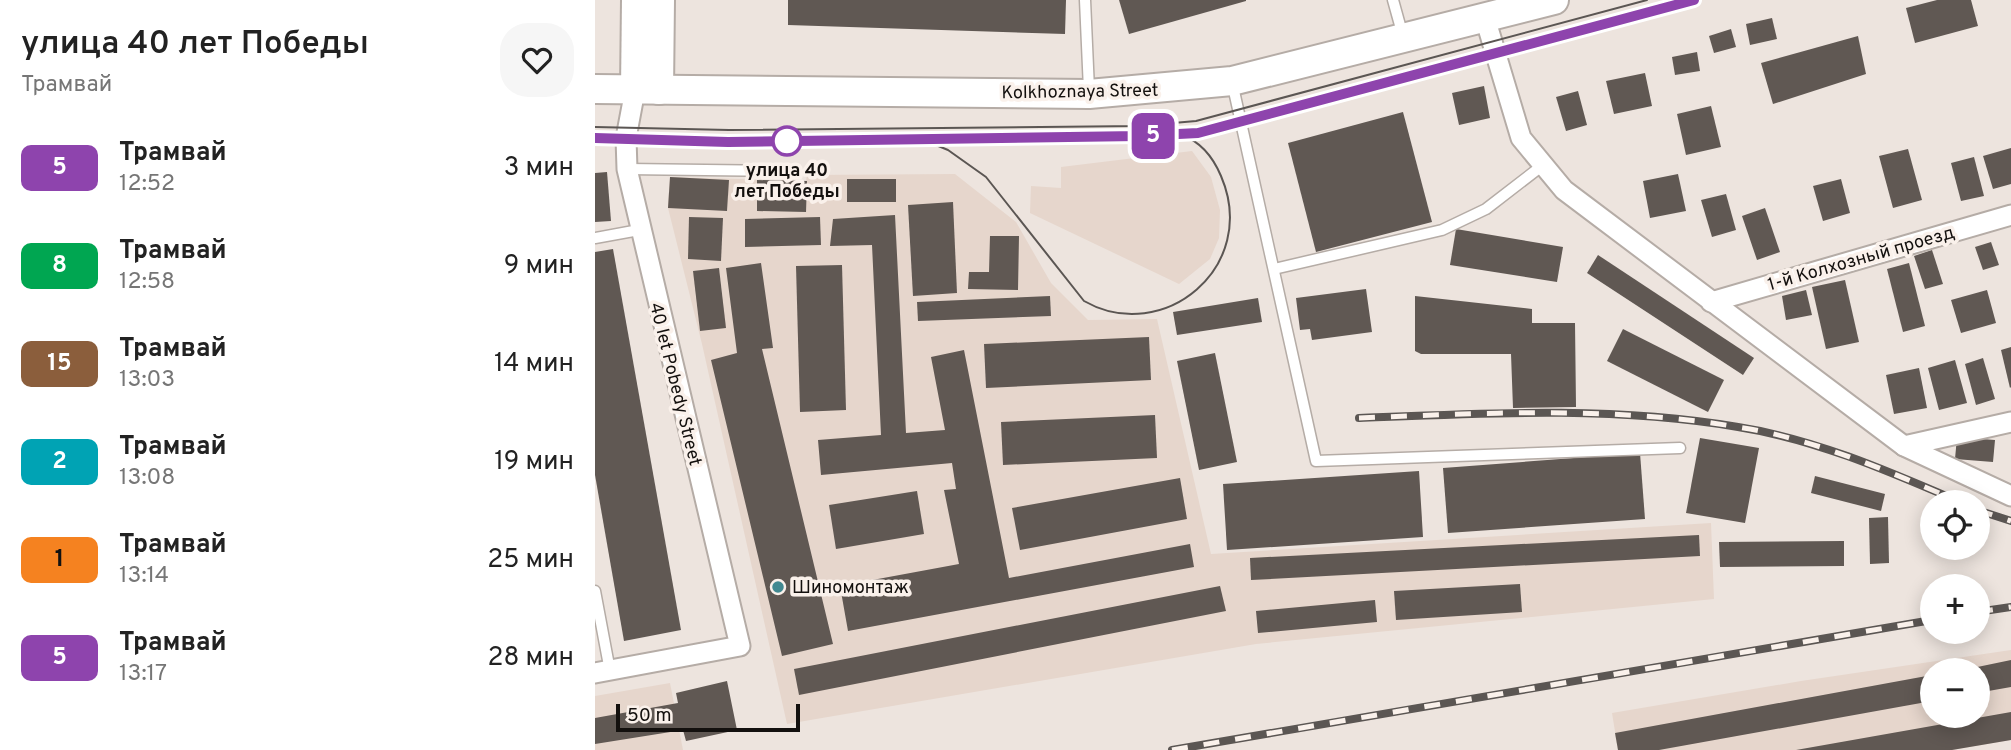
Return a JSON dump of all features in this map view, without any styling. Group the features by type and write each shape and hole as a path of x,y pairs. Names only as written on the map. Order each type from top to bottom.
{"main road":[{"path":"636,0 647,90"},
{"path":"647,90 660,0"},
{"name":"Kolkhoznaya Street","path":"595,89 1089,94 1232,81 1404,40 1554,0"}],"street":[{"path":"1485,18 1521,138 1564,191 1903,446 2011,496"},
{"name":"40 let Pobedy Street","path":"603,672 740,646 639,230 627,169 629,120 647,90"},
{"name":"1-й Колхозный проезд","path":"1711,302 2011,215"},
{"path":"1903,446 2011,422"}],"lane":[{"path":"1085,0 1089,94"},
{"path":"1393,0 1404,40"},
{"path":"1232,81 1316,461 1680,448"},
{"path":"1274,269 1442,230 1486,209 1543,165"},
{"path":"627,169 790,172"},
{"path":"595,238 639,230"},
{"path":"595,591 603,672"}],"shaded area":[{"path":"1192,151 1211,177 1220,210 1219,238 1210,259 1179,284 1030,213 1031,186 1061,188 1061,167"},
{"path":"955,174 1016,222 1051,283 1088,320 1157,319 1211,554 1711,523 1714,599 1256,644 787,724 702,344 668,208 670,177 806,181 807,175"},
{"path":"2011,650 2011,740 1952,750 1618,750 1612,713 1920,663 1920,728 1990,728 1990,658 1957,658"},
{"path":"670,683 683,750 595,750 595,696"}],"building":[{"path":"788,0 1066,0 1065,34 788,25"},
{"path":"1119,0 1246,0 1246,1 1129,34"},
{"path":"1937,0 1971,0 1978,26 1915,43 1906,8"},
{"path":"1772,18 1777,39 1750,45 1746,24"},
{"path":"1731,29 1736,47 1714,53 1709,36"},
{"path":"1858,36 1866,74 1773,104 1761,63"},
{"path":"1697,52 1700,71 1675,75 1672,57"},
{"path":"1645,73 1652,106 1614,114 1606,81"},
{"path":"1484,86 1490,118 1459,125 1452,93"},
{"path":"1578,91 1587,125 1566,131 1556,97"},
{"path":"1711,106 1721,147 1686,155 1677,114"},
{"path":"1403,112 1432,222 1316,252 1288,143"},
{"path":"2011,148 2011,184 1993,189 1983,156"},
{"path":"1908,149 1922,200 1893,208 1879,156"},
{"path":"1974,157 1984,196 1961,201 1951,163"},
{"path":"607,172 611,221 595,222 595,173"},
{"path":"1678,174 1686,211 1650,218 1643,181"},
{"path":"670,177 729,180 727,211 668,208"},
{"path":"847,179 896,179 896,202 847,202"},
{"path":"1841,179 1850,213 1823,221 1813,186"},
{"path":"757,180 807,181 806,212 757,211"},
{"path":"1726,194 1736,230 1712,237 1701,200"},
{"path":"953,202 957,293 913,296 908,205"},
{"path":"1765,208 1780,252 1757,260 1742,216"},
{"path":"895,215 906,433 945,430 931,357 964,350 1009,578 1190,544 1194,567 848,631 840,586 959,564 944,490 956,489 952,463 821,475 818,440 881,435 872,245 830,246 833,219"},
{"path":"689,217 723,218 721,261 688,259"},
{"path":"820,217 821,245 745,247 745,219"},
{"path":"1456,229 1563,247 1557,282 1450,265"},
{"path":"990,236 1019,236 1018,290 968,289 969,272 989,272"},
{"path":"1991,242 1999,265 1983,270 1975,247"},
{"path":"613,249 681,630 624,641 595,475 595,252"},
{"path":"1932,250 1943,284 1925,289 1914,256"},
{"path":"1598,255 1754,358 1743,375 1587,273"},
{"path":"761,263 773,348 762,349 833,644 782,656 711,360 737,353 726,268"},
{"path":"1909,263 1925,326 1903,332 1887,269"},
{"path":"842,265 846,410 800,412 796,266"},
{"path":"719,268 726,328 700,331 693,271"},
{"path":"1845,280 1859,342 1826,349 1812,287"},
{"path":"1366,289 1372,332 1312,340 1310,329 1300,330 1296,298"},
{"path":"1806,290 1812,315 1786,320 1782,296"},
{"path":"1987,290 1996,323 1961,333 1951,300"},
{"path":"1050,296 1051,316 918,321 917,302"},
{"path":"1415,296 1532,309 1532,323 1575,323 1576,407 1513,408 1511,354 1421,354 1415,351"},
{"path":"1258,298 1262,322 1177,335 1173,312"},
{"path":"1623,329 1724,380 1708,412 1607,361"},
{"path":"1149,337 1151,380 986,388 984,344"},
{"path":"2011,347 2011,387 2010,388 2001,350"},
{"path":"1215,353 1237,462 1199,470 1177,361"},
{"path":"1983,358 1995,399 1976,405 1965,364"},
{"path":"1955,360 1967,403 1939,410 1928,368"},
{"path":"1919,368 1927,408 1894,414 1886,375"},
{"path":"1155,415 1157,458 1003,465 1001,422"},
{"path":"1957,437 1995,440 1993,462 1955,459"},
{"path":"1700,438 1759,448 1745,523 1686,513"},
{"path":"1640,453 1645,519 1448,533 1443,468"},
{"path":"1419,471 1423,537 1227,550 1223,484"},
{"path":"1815,476 1885,494 1881,511 1811,493"},
{"path":"1180,478 1187,519 1020,550 1012,508"},
{"path":"917,491 924,534 836,549 829,505"},
{"path":"1888,517 1889,563 1870,564 1869,518"},
{"path":"1699,535 1700,556 1251,580 1250,558"},
{"path":"1844,541 1844,566 1720,567 1719,542"},
{"path":"1520,584 1522,612 1396,620 1394,591"},
{"path":"1220,586 1226,611 799,695 794,669"},
{"path":"1375,600 1377,622 1258,633 1256,611"},
{"path":"2011,660 2011,687 1990,691 1990,664"},
{"path":"1920,677 1920,703 1659,750 1618,750 1615,733"},
{"path":"727,681 737,730 686,741 683,730 595,744 595,718 678,703 676,693"},
{"path":"2011,712 2011,740 1952,750 1796,750 1920,728 1990,728 1990,716"}],"tram line":[{"path":"595,127 729,130 1139,126 1196,121 1647,0"},
{"path":"595,138 728,142 1198,133 1694,0"},
{"name":"5","path":"595,138 728,142 1198,133 1240,124 1495,52 1694,0"},
{"path":"931,143 948,150 986,177 1084,301 1114,312 1144,313 1172,305 1197,290 1216,267 1227,240 1230,209 1221,176 1206,151 1182,135"}],"railway":[{"path":"1359,418 1549,413 1691,420 1795,439 1931,490"},
{"path":"1990,514 2011,521"},
{"path":"1990,610 2011,607"},
{"path":"1172,750 1920,622"}],"place":[{"name":"улица 40 лет Победы","path":"787,141"},
{"name":"Шиномонтаж","path":"778,587"}]}
